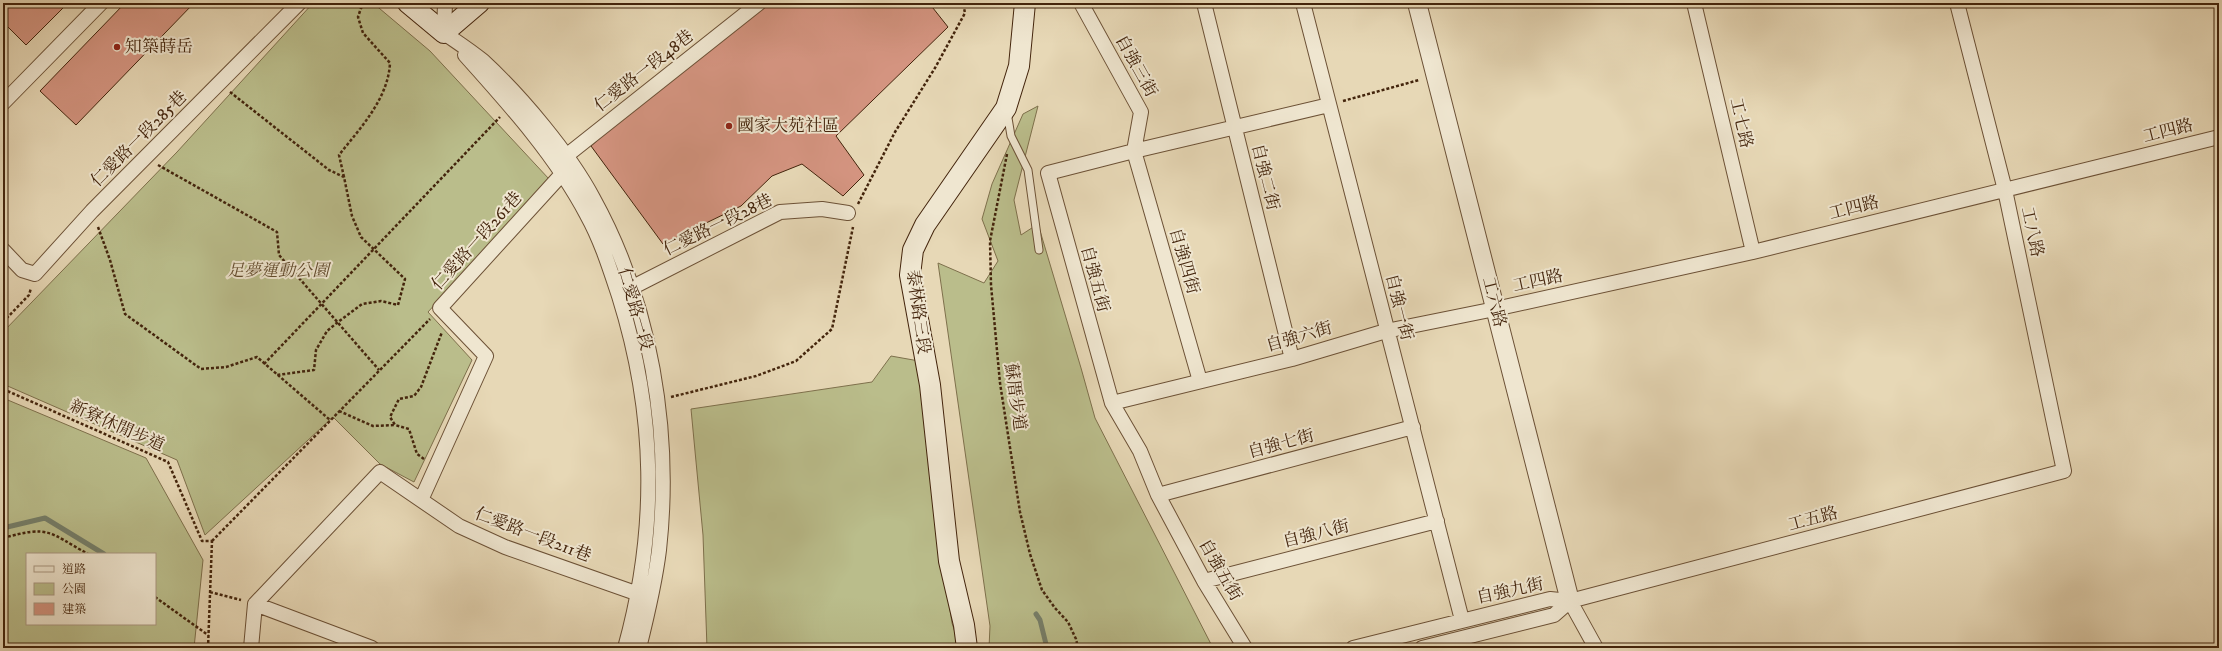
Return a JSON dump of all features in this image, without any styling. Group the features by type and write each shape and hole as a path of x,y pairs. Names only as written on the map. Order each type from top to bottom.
{"main road":[{"name":"仁愛路一段","path":"408,3 444,33"},
{"path":"444,33 479,3"},
{"name":"泰林路三段","path":"967,648 964,625 949,561 930,385 910,276 913,250 925,224 1006,108 1019,66 1025,3"}],"street":[{"path":"3,103 101,3"},
{"name":"仁愛路一段285巷","path":"35,274 92,211 299,3"},
{"path":"444,33 445,3"},
{"name":"仁愛路一段48巷","path":"566,156 759,3"},
{"name":"自強三街","path":"1081,3 1141,112 1134,150"},
{"name":"自強二街","path":"1204,3 1292,359"},
{"name":"自強一街","path":"1303,3 1386,331 1413,427 1462,620"},
{"name":"工六路","path":"1417,3 1570,601"},
{"name":"工七路","path":"1694,3 1753,252"},
{"name":"工八路","path":"1957,3 2005,190 2064,471"},
{"name":"仁愛路一段","path":"444,33 510,106 562,174 587,215 610,270 627,324 640,381 647,433 650,479 646,538 645,596 639,648"},
{"name":"仁愛路一段","path":"444,33 482,61 520,98 566,156 593,198 616,246 642,325 656,400 662,446 663,499 659,551 645,596 625,648"},
{"name":"自強五街","path":"1245,648 1204,581 1158,495 1140,451 1112,403 1048,173 1134,150 1329,105"},
{"name":"工四路","path":"1495,309 1753,252 2219,137"},
{"name":"自強四街","path":"1134,150 1200,381"},
{"path":"562,174 566,156"},
{"name":"仁愛路一段261巷","path":"421,500 486,356 444,312 562,174"},
{"name":"仁愛路一段28巷","path":"631,288 780,212 822,209 854,214"},
{"path":"3,250 22,270 35,274"},
{"name":"自強六街","path":"1112,403 1292,359 1386,331 1495,309"},
{"name":"自強七街","path":"1158,495 1413,427"},
{"name":"工五路","path":"1570,601 2064,471"},
{"name":"仁愛路一段211巷","path":"255,604 380,472 459,526 505,547 645,596"},
{"name":"自強八街","path":"1204,581 1437,521"},
{"name":"自強九街","path":"1353,648 1386,644 1462,620 1550,599 1570,601"},
{"path":"1570,601 1596,648"},
{"name":"自強九街","path":"1422,648 1554,615 1570,601"},
{"path":"250,648 255,604 372,648"}],"lane":[{"path":"1006,108 1011,136 1028,170 1039,250"}],"path":[{"path":"277,375 314,370 316,350 327,331 362,304 381,301 398,305 405,279 362,237 352,216 339,155 369,116 381,97 389,77 390,63 363,33 358,17 361,8 367,3"},
{"path":"656,400 756,376 796,361 832,329 854,214 895,132 935,68 965,14 963,3"},
{"path":"1329,105 1436,75"},
{"path":"219,83 329,170 344,177"},
{"path":"264,364 510,106"},
{"name":"蘇厝步道","path":"1011,136 990,241 991,285 1000,383 1020,512 1030,554 1042,590 1055,608 1068,622 1076,639 1078,648"},
{"path":"145,158 278,232 279,255 322,302 379,370"},
{"path":"92,211 110,260 126,314 201,369 226,367 256,357 330,420"},
{"path":"3,322 29,295 35,274"},
{"path":"208,648 212,542 379,370 444,312"},
{"path":"395,425 390,417 399,399 414,396 421,387 444,312"},
{"name":"新寮休閒步道","path":"3,389 168,462 202,542 212,542"},
{"path":"339,411 373,426 395,425 409,429 417,454 436,467"},
{"path":"3,538 28,531 42,530 56,535 86,553"},
{"path":"210,592 255,604"},
{"path":"156,598 209,635"}],"green space":[{"name":"足夢運動公園","path":"313,3 373,3 430,51 549,179 428,312 472,360 414,482 380,464 333,417 205,535 177,460 3,384 3,332 177,152"},
{"path":"1038,106 1014,200 1021,235 1038,224 1095,418 1213,648 989,648 990,626 938,263 984,283 998,261 982,219 992,184 1023,114"},
{"path":"891,356 919,361 932,488 952,623 960,648 707,648 703,535 691,409 872,382"},
{"path":"3,398 146,458 203,560 194,648 3,648"}],"building":[{"path":"3,3 68,3 26,45 3,22"},
{"name":"知築蒔岳","path":"125,3 194,3 76,125 40,91"},
{"name":"國家大苑社區","path":"766,3 929,3 948,27 836,136 864,175 843,196 802,164 772,176 741,206 663,244 591,146 623,117"}],"waterway":[{"path":"3,528 45,518 102,553"},
{"path":"1036,614 1040,620 1047,648"}],"place":[{"name":"知築蒔岳","path":"117,47"},
{"name":"國家大苑社區","path":"729,126"}]}
